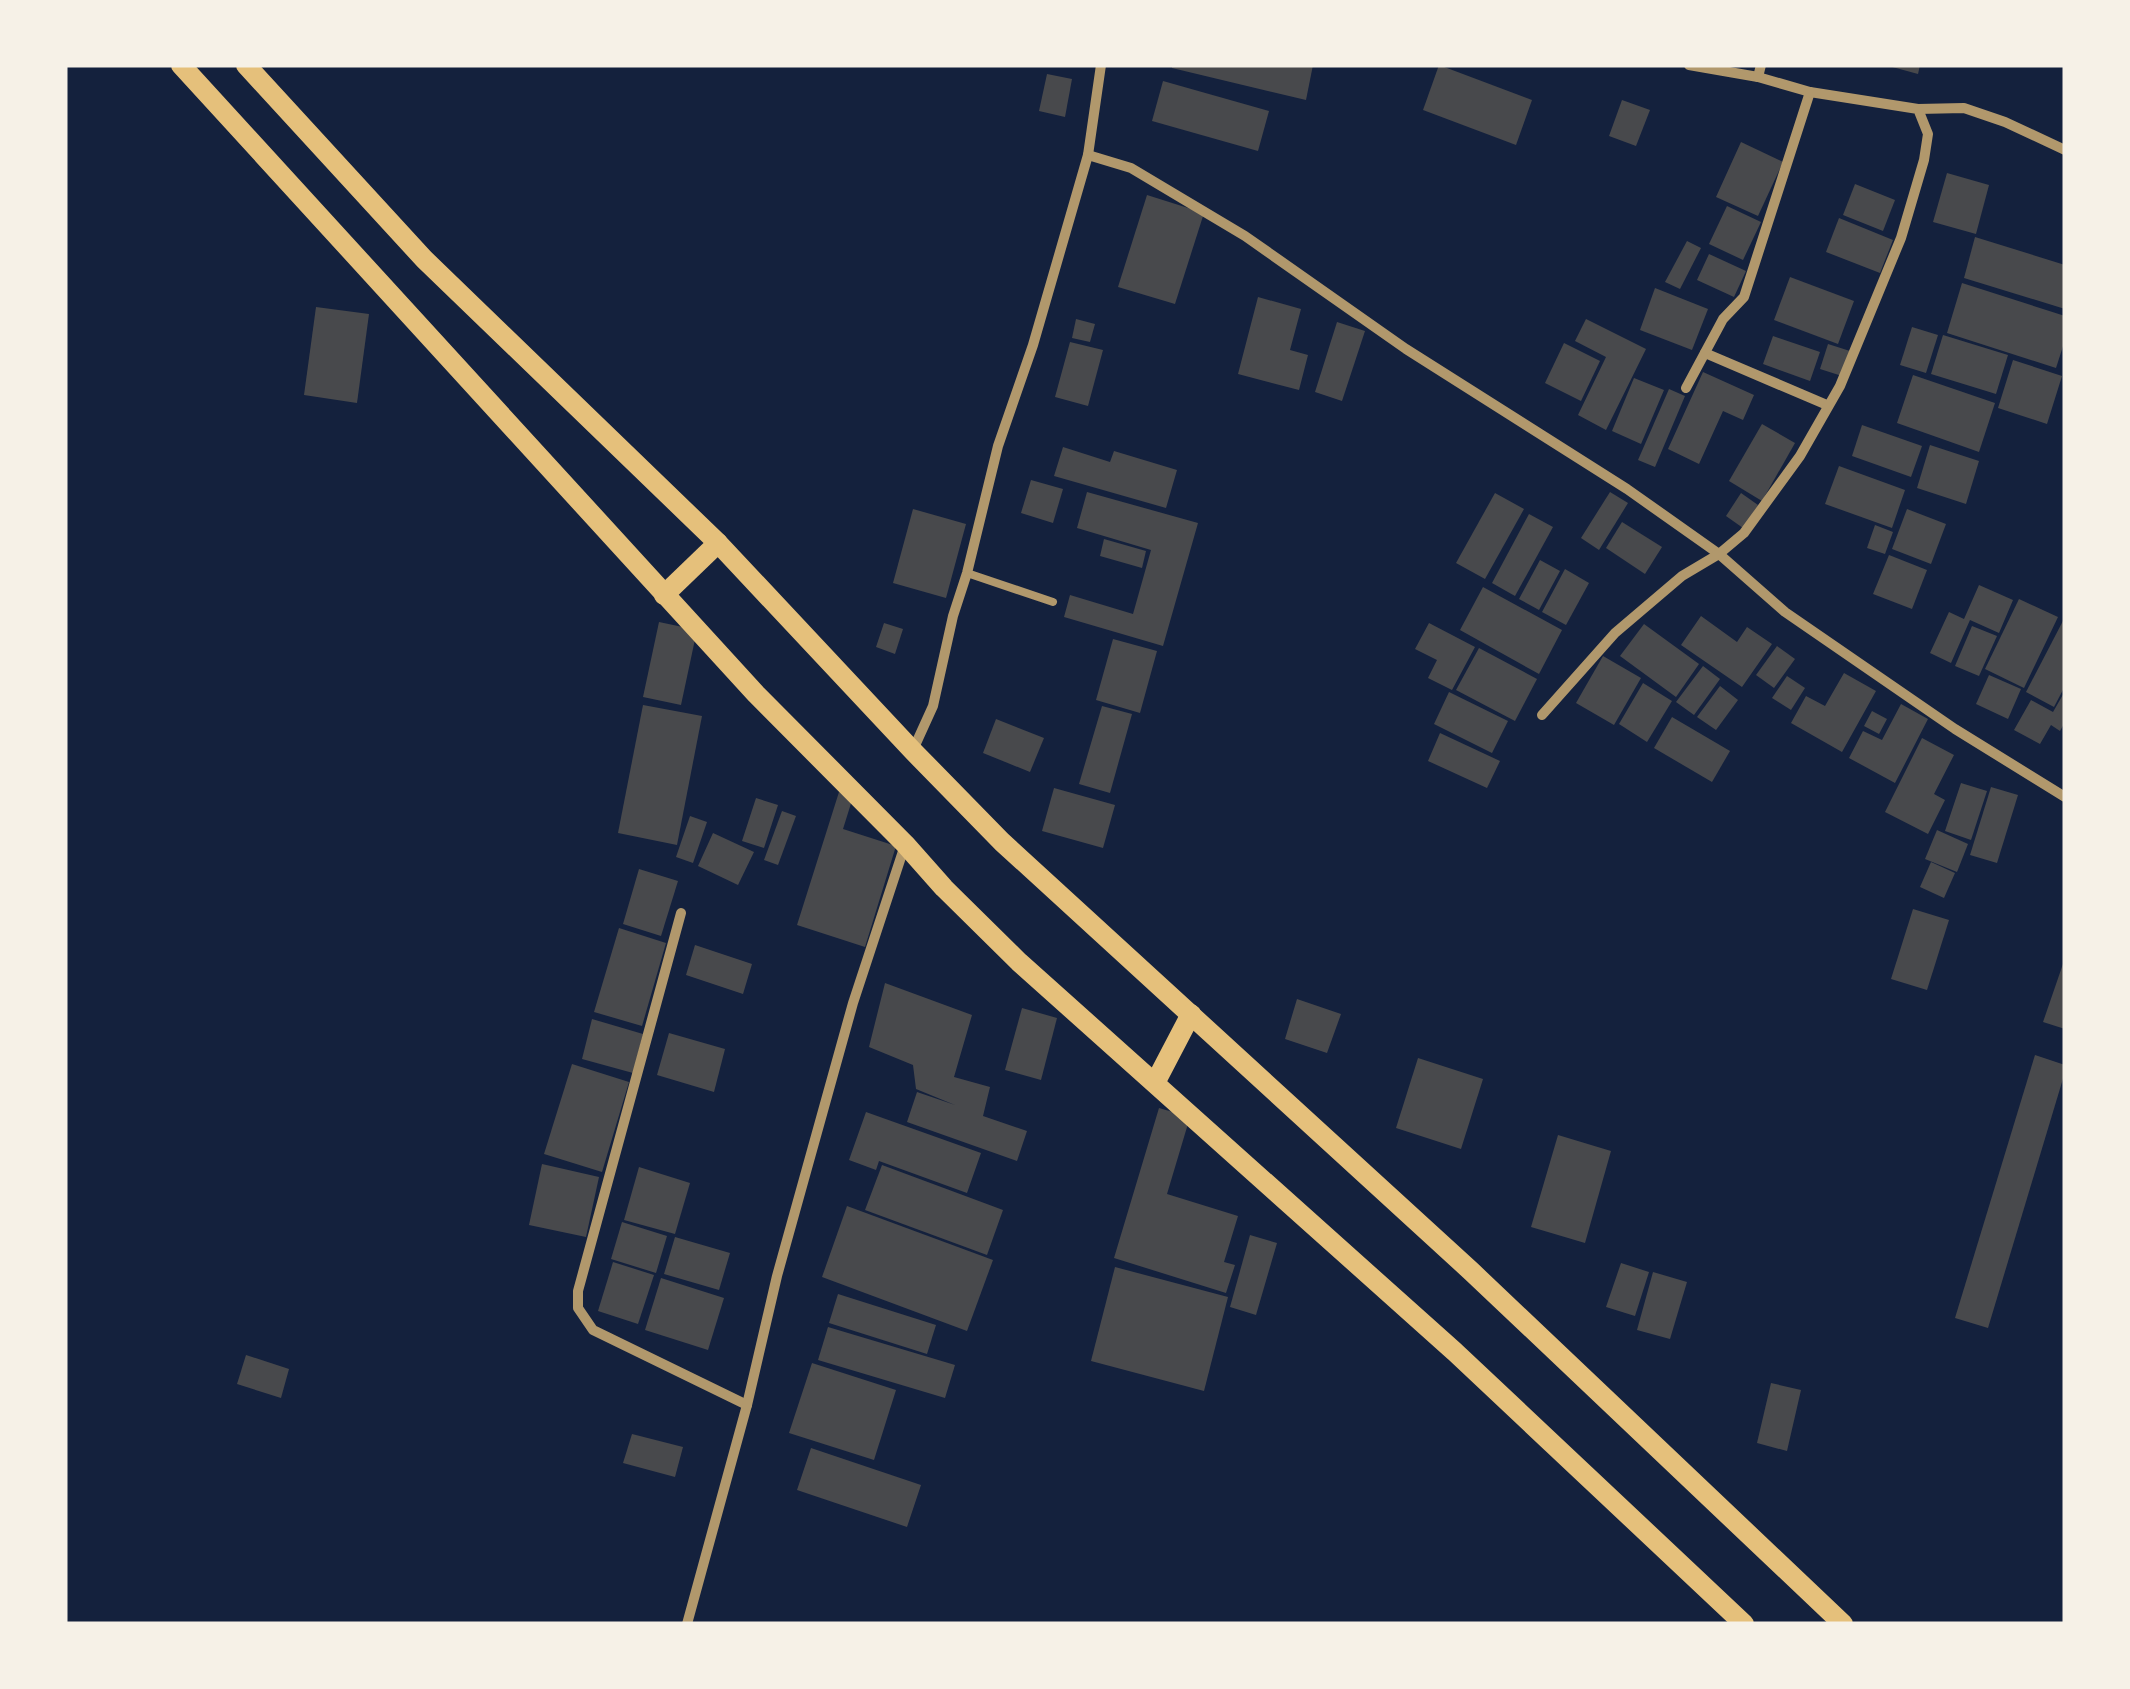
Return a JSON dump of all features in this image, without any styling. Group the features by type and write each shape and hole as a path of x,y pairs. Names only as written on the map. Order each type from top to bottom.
{"main road":[{"path":"181,65 664,596 1019,962 1455,1352 1744,1624"},
{"path":"246,65 424,259 718,543 1002,842 1472,1272 1842,1624"},
{"path":"664,596 718,543"},
{"path":"1155,1083 1191,1014"}],"street":[{"path":"913,751 933,706 998,446 1033,345 1088,154 1101,65"},
{"path":"1689,65 1759,71 1810,92 1918,109 1964,108 2006,122 2065,150"},
{"path":"1686,388 1722,319 1744,297 1810,92"},
{"path":"1542,715 1615,633 1682,576 1719,554 1744,533 1783,481 1840,386 1901,238 1928,134 1918,109"},
{"path":"1088,154 1131,168 1245,236 1406,349 1627,489 1719,554 1785,612 1955,729 2065,798"},
{"path":"1704,353 1827,405"},
{"path":"687,1624 853,1003 905,844"},
{"path":"681,913 578,1291 578,1308 593,1330 748,1405"}],"lane":[{"path":"967,573 1053,602"}],"building":[{"path":"1172,65 1313,65 1306,100"},
{"path":"1439,65 1532,100 1516,145 1423,110"},
{"path":"1885,65 1920,65 1918,74"},
{"path":"1047,74 1072,79 1065,117 1039,111"},
{"path":"1163,81 1269,111 1258,151 1152,121"},
{"path":"1622,100 1650,110 1636,146 1609,136"},
{"path":"1741,142 1783,162 1758,216 1716,197"},
{"path":"1947,173 1989,185 1976,234 1933,222"},
{"path":"1855,184 1895,200 1883,231 1843,215"},
{"path":"1147,195 1204,213 1175,304 1118,287"},
{"path":"1727,206 1761,222 1743,260 1709,244"},
{"path":"1839,218 1893,240 1880,273 1826,252"},
{"path":"1975,237 2065,265 2065,309 1964,278"},
{"path":"1687,241 1701,248 1680,289 1665,282"},
{"path":"1709,254 1746,271 1734,297 1697,280"},
{"path":"1790,277 1854,301 1838,344 1774,320"},
{"path":"1962,283 2065,316 2065,340 2056,368 1947,333"},
{"path":"1655,288 1708,309 1692,350 1640,330"},
{"path":"1258,297 1301,309 1290,350 1308,355 1299,390 1238,374"},
{"path":"316,307 369,314 357,403 304,395"},
{"path":"1076,319 1095,324 1090,342 1072,338"},
{"path":"1586,319 1646,349 1606,430 1578,415 1606,357 1575,341"},
{"path":"1337,322 1365,331 1342,401 1315,392"},
{"path":"1912,327 1938,335 1926,373 1900,365"},
{"path":"1943,335 2008,355 1996,394 1931,374"},
{"path":"1773,336 1820,352 1810,381 1763,364"},
{"path":"1070,342 1103,350 1088,406 1055,397"},
{"path":"1564,343 1600,361 1581,401 1545,383"},
{"path":"1828,344 1850,351 1842,376 1820,369"},
{"path":"2013,360 2062,376 2047,424 1998,408"},
{"path":"1703,372 1754,395 1743,420 1723,411 1699,464 1668,449"},
{"path":"1913,375 1995,403 1979,452 1897,423"},
{"path":"1634,378 1664,390 1641,444 1612,431"},
{"path":"1669,389 1685,396 1655,467 1638,460"},
{"path":"1762,424 1795,443 1762,501 1729,481"},
{"path":"1862,425 1922,446 1911,477 1852,456"},
{"path":"1930,445 1979,461 1966,504 1917,488"},
{"path":"1063,447 1110,462 1114,451 1177,470 1166,508 1054,476"},
{"path":"1839,466 1905,490 1892,528 1825,504"},
{"path":"1031,480 1063,489 1053,523 1021,513"},
{"path":"1087,492 1198,523 1163,646 1064,617 1070,595 1133,614 1151,550 1077,528"},
{"path":"1610,492 1628,503 1599,550 1581,538"},
{"path":"1495,493 1524,509 1485,579 1456,563"},
{"path":"1741,493 1758,505 1743,528 1726,516"},
{"path":"913,509 966,524 946,598 893,583"},
{"path":"1907,509 1946,524 1931,564 1892,549"},
{"path":"1529,514 1553,527 1515,596 1492,583"},
{"path":"1622,522 1662,547 1645,574 1606,548"},
{"path":"1875,525 1893,532 1885,554 1867,548"},
{"path":"1104,539 1146,551 1142,568 1100,556"},
{"path":"1889,555 1927,570 1912,609 1873,594"},
{"path":"1540,560 1560,571 1539,610 1519,599"},
{"path":"1565,569 1589,583 1566,625 1542,612"},
{"path":"1979,585 2013,600 1999,633 1970,620 1951,663 1930,653 1949,612 1964,619"},
{"path":"1483,587 1562,630 1539,674 1460,630"},
{"path":"2019,599 2058,617 2024,688 1985,669"},
{"path":"1701,616 1737,642 1747,627 1772,644 1742,687 1681,645"},
{"path":"2065,617 2065,686 2054,707 2026,692"},
{"path":"659,622 697,630 681,705 643,697"},
{"path":"884,623 903,629 895,654 876,647"},
{"path":"1429,623 1475,647 1452,690 1428,678 1437,660 1415,649"},
{"path":"1644,624 1699,664 1676,697 1620,656"},
{"path":"1972,626 1997,636 1979,676 1955,666"},
{"path":"1113,639 1157,651 1140,713 1096,700"},
{"path":"1777,646 1795,659 1774,688 1756,675"},
{"path":"1479,648 1537,679 1515,721 1456,690"},
{"path":"1603,656 1641,678 1614,725 1576,703"},
{"path":"1703,666 1720,679 1694,715 1676,702"},
{"path":"1844,673 1876,691 1842,752 1791,723 1806,696 1825,706"},
{"path":"1989,675 2021,689 2008,719 1976,704"},
{"path":"1787,676 1805,688 1791,710 1772,698"},
{"path":"1643,683 1672,701 1647,742 1619,724"},
{"path":"1720,686 1738,700 1716,730 1697,717"},
{"path":"2065,691 2065,722 2060,731 2051,725 2040,744 2014,730 2031,700 2053,712"},
{"path":"1449,692 1508,721 1492,753 1434,724"},
{"path":"1901,704 1928,719 1895,783 1849,758 1863,731 1882,740"},
{"path":"643,705 702,716 677,845 618,833"},
{"path":"1102,706 1132,714 1110,793 1079,784"},
{"path":"1872,711 1887,719 1879,734 1864,726"},
{"path":"1672,717 1730,751 1712,782 1654,748"},
{"path":"996,719 1044,738 1030,772 983,753"},
{"path":"1440,733 1500,761 1487,788 1428,761"},
{"path":"1922,738 1954,755 1934,794 1945,800 1928,834 1885,812"},
{"path":"1961,783 1987,791 1971,840 1945,831"},
{"path":"1991,787 2018,795 1997,863 1970,855"},
{"path":"1054,788 1115,805 1103,848 1042,831"},
{"path":"839,792 853,797 843,829 896,846 865,947 797,925"},
{"path":"756,798 778,805 764,848 742,841"},
{"path":"782,811 796,816 778,865 764,860"},
{"path":"690,816 707,822 693,863 676,857"},
{"path":"1937,830 1968,844 1957,872 1925,859"},
{"path":"713,833 754,852 738,885 698,866"},
{"path":"1931,862 1955,873 1944,898 1920,887"},
{"path":"639,869 678,881 661,936 623,924"},
{"path":"1913,909 1949,920 1927,990 1891,979"},
{"path":"619,928 666,943 642,1026 594,1012"},
{"path":"695,945 752,964 743,994 686,975"},
{"path":"2065,958 2065,1029 2043,1022"},
{"path":"885,983 972,1015 954,1077 990,1087 983,1116 1027,1131 1017,1161 907,1122 917,1092 955,1105 916,1089 913,1065 869,1047"},
{"path":"1297,999 1341,1014 1327,1053 1285,1039"},
{"path":"1022,1008 1057,1018 1041,1080 1005,1070"},
{"path":"592,1019 643,1034 633,1073 582,1059"},
{"path":"669,1033 725,1049 714,1092 657,1075"},
{"path":"2035,1055 2065,1065 2065,1072 1988,1328 1955,1318"},
{"path":"1418,1058 1483,1079 1461,1149 1396,1128"},
{"path":"572,1064 629,1082 602,1172 544,1154"},
{"path":"1159,1108 1190,1117 1167,1194 1238,1216 1224,1262 1235,1265 1226,1293 1114,1258"},
{"path":"866,1112 981,1153 967,1193 879,1161 876,1170 849,1160"},
{"path":"1558,1135 1611,1151 1585,1243 1531,1227"},
{"path":"542,1164 599,1177 586,1237 529,1225"},
{"path":"882,1165 1003,1210 987,1255 865,1210"},
{"path":"639,1167 690,1183 675,1234 624,1220"},
{"path":"847,1206 993,1260 967,1331 822,1277"},
{"path":"622,1222 667,1236 656,1273 611,1259"},
{"path":"1250,1235 1277,1243 1256,1315 1230,1307"},
{"path":"675,1237 730,1253 719,1290 664,1274"},
{"path":"613,1262 654,1275 638,1324 598,1311"},
{"path":"1621,1263 1649,1272 1635,1316 1606,1307"},
{"path":"1115,1267 1228,1297 1204,1391 1091,1361"},
{"path":"1653,1272 1687,1282 1670,1339 1637,1330"},
{"path":"661,1278 724,1298 708,1350 645,1330"},
{"path":"838,1294 936,1325 927,1354 829,1323"},
{"path":"828,1327 955,1365 945,1398 818,1360"},
{"path":"246,1355 289,1369 281,1398 237,1384"},
{"path":"812,1363 896,1390 874,1460 789,1433"},
{"path":"1771,1383 1801,1390 1787,1451 1757,1443"},
{"path":"632,1434 683,1447 675,1477 623,1463"},
{"path":"811,1448 921,1485 907,1527 797,1490"}]}
